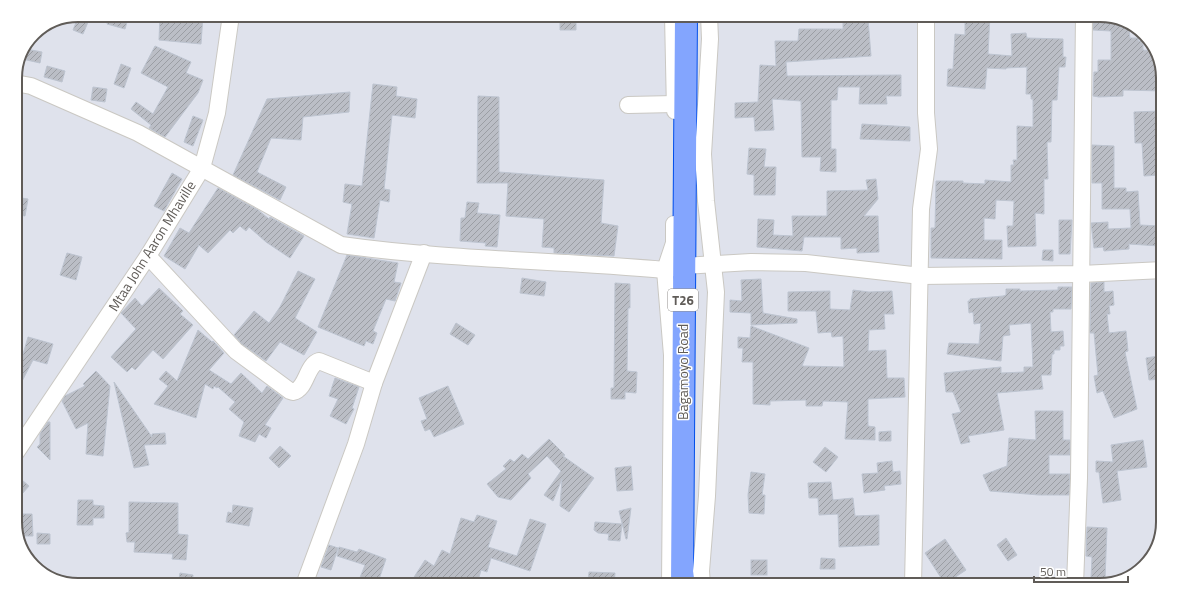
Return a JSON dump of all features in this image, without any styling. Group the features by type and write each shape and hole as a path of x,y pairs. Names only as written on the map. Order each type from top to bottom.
{"highway":[{"name":"Bagamoyo Road","path":"682,578 674,268 686,22"}],"street":[{"name":"Mtaa John Aaron Mhaville","path":"22,444 148,256 202,168 216,113 230,22"},
{"path":"670,578 675,104 673,22"},
{"path":"702,578 707,496 716,292 706,201 703,154 710,40 709,22"},
{"path":"913,578 921,276 921,209 929,149 926,113 926,22"},
{"path":"1076,578 1079,478 1084,22"},
{"path":"22,84 31,86 131,130 341,245 500,260 674,268 751,262 806,263 921,276 1081,274 1156,270"},
{"path":"628,105 675,104"},
{"path":"307,578 356,444 374,383 424,253"},
{"path":"148,256 236,351 293,392 299,389 313,365 318,361 374,383"}],"building":[{"path":"76,22 88,22 83,34 73,30"},
{"path":"107,22 127,22 125,29 107,24"},
{"path":"160,22 203,22 201,44 159,40"},
{"path":"560,22 576,22 576,30 560,30"},
{"path":"843,22 868,22 871,56 786,62 787,76 901,75 901,96 886,96 887,104 859,104 860,87 838,87 837,100 831,100 831,149 836,149 836,172 820,171 821,157 802,157 801,101 772,99 774,130 755,131 754,117 735,118 735,103 758,102 760,65 776,66 775,41 798,41 799,29 843,29"},
{"path":"965,22 990,22 988,54 1012,56 1011,34 1026,33 1027,38 1063,39 1063,57 1066,57 1065,67 1059,67 1057,100 1052,100 1051,142 1047,142 1048,179 1044,179 1044,214 1035,213 1036,246 1008,247 1007,226 1013,226 1014,201 996,200 995,219 984,218 984,240 1002,240 1002,259 931,258 931,228 935,228 936,181 963,181 963,183 985,184 985,180 1011,182 1011,165 1014,165 1013,160 1017,160 1017,126 1033,127 1033,99 1031,99 1031,94 1026,94 1027,67 1006,69 987,68 985,89 947,86 948,69 953,69 955,34 965,35"},
{"path":"1093,22 1108,22 1129,30 1130,38 1139,38 1138,41 1143,42 1143,50 1149,50 1153,60 1156,74 1156,91 1123,90 1123,96 1093,96 1094,72 1098,72 1098,60 1111,60 1111,31 1093,30"},
{"path":"155,46 191,62 186,73 203,80 198,93 165,137 149,128 151,125 131,109 136,102 153,114 168,87 141,73"},
{"path":"30,50 42,52 40,63 25,60"},
{"path":"121,64 131,68 124,88 114,84"},
{"path":"47,66 65,71 62,82 44,77"},
{"path":"373,84 397,87 396,96 417,99 415,118 392,115 384,189 390,190 389,202 380,200 374,238 347,234 352,204 343,202 345,184 362,186"},
{"path":"93,87 107,89 105,102 91,100"},
{"path":"350,92 349,112 303,117 301,140 271,138 257,172 286,187 280,200 233,175 267,99"},
{"path":"478,96 499,97 499,172 604,180 601,223 618,226 614,256 554,253 554,248 542,247 544,219 506,216 508,183 477,183"},
{"path":"1156,111 1156,175 1144,176 1142,143 1135,143 1134,112"},
{"path":"193,116 203,120 193,146 184,142"},
{"path":"862,124 910,127 910,141 860,139"},
{"path":"1092,145 1114,146 1114,188 1126,188 1126,192 1138,191 1140,225 1156,226 1156,246 1129,244 1129,249 1104,251 1103,247 1094,248 1091,223 1108,222 1108,229 1131,228 1130,209 1102,209 1102,183 1092,183"},
{"path":"749,148 766,149 764,167 776,167 775,195 754,195 754,175 747,174"},
{"path":"172,173 182,179 164,211 154,206"},
{"path":"876,179 878,199 864,216 878,216 879,252 857,253 857,248 841,249 841,237 804,237 802,251 757,247 758,219 774,220 773,235 793,236 792,216 827,216 827,191 868,190 866,180"},
{"path":"218,188 258,210 269,219 270,217 304,236 290,258 266,242 249,227 246,231 240,226 233,233 230,230 208,253 199,245 185,269 164,256 180,228 189,233"},
{"path":"22,198 28,199 25,216 22,215"},
{"path":"467,202 479,203 477,213 500,215 497,247 485,246 486,243 460,241 461,218 465,218"},
{"path":"1059,220 1072,220 1070,254 1059,254"},
{"path":"1043,250 1053,250 1053,261 1042,260"},
{"path":"67,253 82,257 76,280 60,275"},
{"path":"347,255 398,263 394,282 401,283 395,301 386,299 373,331 377,333 373,344 366,341 364,346 318,327"},
{"path":"298,271 315,279 295,318 317,332 304,355 280,342 266,361 242,344 234,335 254,311 269,323 280,307"},
{"path":"522,278 546,282 544,296 520,293"},
{"path":"761,279 763,313 797,319 797,323 751,325 751,313 730,312 730,300 742,301 741,280"},
{"path":"1104,282 1104,292 1113,291 1114,305 1109,306 1110,314 1107,314 1109,333 1126,331 1128,351 1125,352 1137,409 1114,418 1103,391 1097,393 1094,376 1098,375 1094,333 1090,333 1091,283"},
{"path":"615,283 630,284 627,371 637,372 636,393 625,392 625,399 611,399 611,388 614,388"},
{"path":"1058,287 1072,287 1071,309 1053,309 1053,312 1050,312 1051,332 1063,331 1064,346 1060,346 1060,350 1054,350 1054,354 1052,354 1051,375 1041,375 1043,389 997,393 1004,430 968,436 970,442 961,444 952,414 961,412 953,392 946,392 944,373 1001,367 1001,373 1024,372 1024,367 1033,367 1031,323 1009,325 1010,335 1003,336 1001,361 947,354 949,343 979,344 981,323 974,324 973,312 969,313 968,301 970,301 970,299 1003,296 1006,295 1006,289 1020,289 1020,291 1058,290"},
{"path":"159,288 183,311 180,314 193,325 163,359 153,350 135,370 132,367 127,372 111,357 136,329 121,313 135,298 142,306"},
{"path":"853,290 869,292 892,291 894,314 884,314 885,329 869,330 868,351 886,350 887,378 904,378 905,397 868,399 868,426 875,427 875,440 845,439 848,402 823,401 822,406 806,406 806,400 770,401 770,405 753,404 753,362 742,362 743,348 738,348 738,337 750,338 751,326 809,348 802,366 844,367 843,336 832,337 831,332 818,333 816,311 788,311 788,292 830,291 830,309 850,310"},
{"path":"456,323 475,335 468,345 450,334"},
{"path":"198,330 212,342 213,341 224,353 209,370 231,384 241,373 262,393 267,386 283,398 265,425 271,428 266,438 259,434 255,442 239,436 244,422 229,409 235,402 218,387 217,388 214,386 213,389 205,384 196,418 154,404 168,386 159,379 166,371 177,381"},
{"path":"28,337 53,344 47,364 33,360 22,381 22,358"},
{"path":"1156,356 1156,379 1149,380 1146,358"},
{"path":"96,371 110,386 103,456 86,454 88,423 76,429 62,401 65,396 85,386 83,384"},
{"path":"335,378 359,387 352,408 354,409 346,424 330,416 338,399 329,396"},
{"path":"114,382 152,437 152,434 165,433 166,444 144,445 149,465 134,468"},
{"path":"448,386 464,424 434,437 430,429 425,431 421,421 427,419 419,398"},
{"path":"1035,411 1063,411 1063,440 1070,440 1070,455 1049,455 1049,474 1070,474 1069,495 1039,495 990,491 983,475 1007,466 1009,438 1036,440"},
{"path":"48,422 50,422 50,460 37,447 40,444 40,434"},
{"path":"891,431 891,441 879,441 879,432"},
{"path":"549,439 565,455 563,456 594,478 569,512 560,506 562,479 553,501 544,495 561,471 547,456 528,474 531,478 511,500 498,497 487,484 506,469 503,466 510,459 514,462 522,454 528,459"},
{"path":"1143,440 1147,467 1117,471 1121,500 1103,503 1099,472 1096,472 1096,461 1113,462 1111,445"},
{"path":"280,446 291,456 279,468 269,458"},
{"path":"825,447 838,457 826,472 813,462"},
{"path":"892,461 893,472 900,471 901,484 884,486 885,490 864,493 862,474 878,473 877,463"},
{"path":"631,466 633,490 617,491 615,468"},
{"path":"751,472 765,474 762,495 765,495 764,514 749,513 748,495"},
{"path":"22,480 29,486 22,494"},
{"path":"831,482 833,500 853,498 855,516 879,515 879,545 839,547 838,514 819,515 818,498 809,498 808,483"},
{"path":"78,500 93,500 93,505 104,506 104,518 93,518 93,525 77,525"},
{"path":"129,502 178,503 178,534 188,535 186,560 172,559 173,554 134,552 135,542 127,542 126,533 129,532"},
{"path":"233,505 253,508 249,526 226,522 228,512 232,513"},
{"path":"631,508 627,539 626,539 619,511"},
{"path":"22,514 32,514 33,536 24,536"},
{"path":"477,515 497,521 488,547 517,556 530,519 546,524 530,571 491,558 487,572 481,570 479,578 413,578 425,560 434,566 442,550 450,554 461,518 474,522"},
{"path":"595,522 622,524 620,541 608,540 609,534 598,533 594,530"},
{"path":"1087,527 1107,528 1105,578 1091,578 1092,557 1086,556"},
{"path":"37,533 50,534 50,544 37,544"},
{"path":"1006,538 1017,555 1008,561 997,545"},
{"path":"945,539 966,570 954,578 941,578 925,553"},
{"path":"329,545 338,548 331,570 321,567"},
{"path":"339,547 357,552 359,549 386,559 379,578 360,578 365,565 337,556"},
{"path":"821,558 835,559 835,569 820,569"},
{"path":"751,560 767,560 767,575 751,575"},
{"path":"589,572 615,573 615,578 589,578"},
{"path":"180,573 193,575 193,578 179,578"}]}
